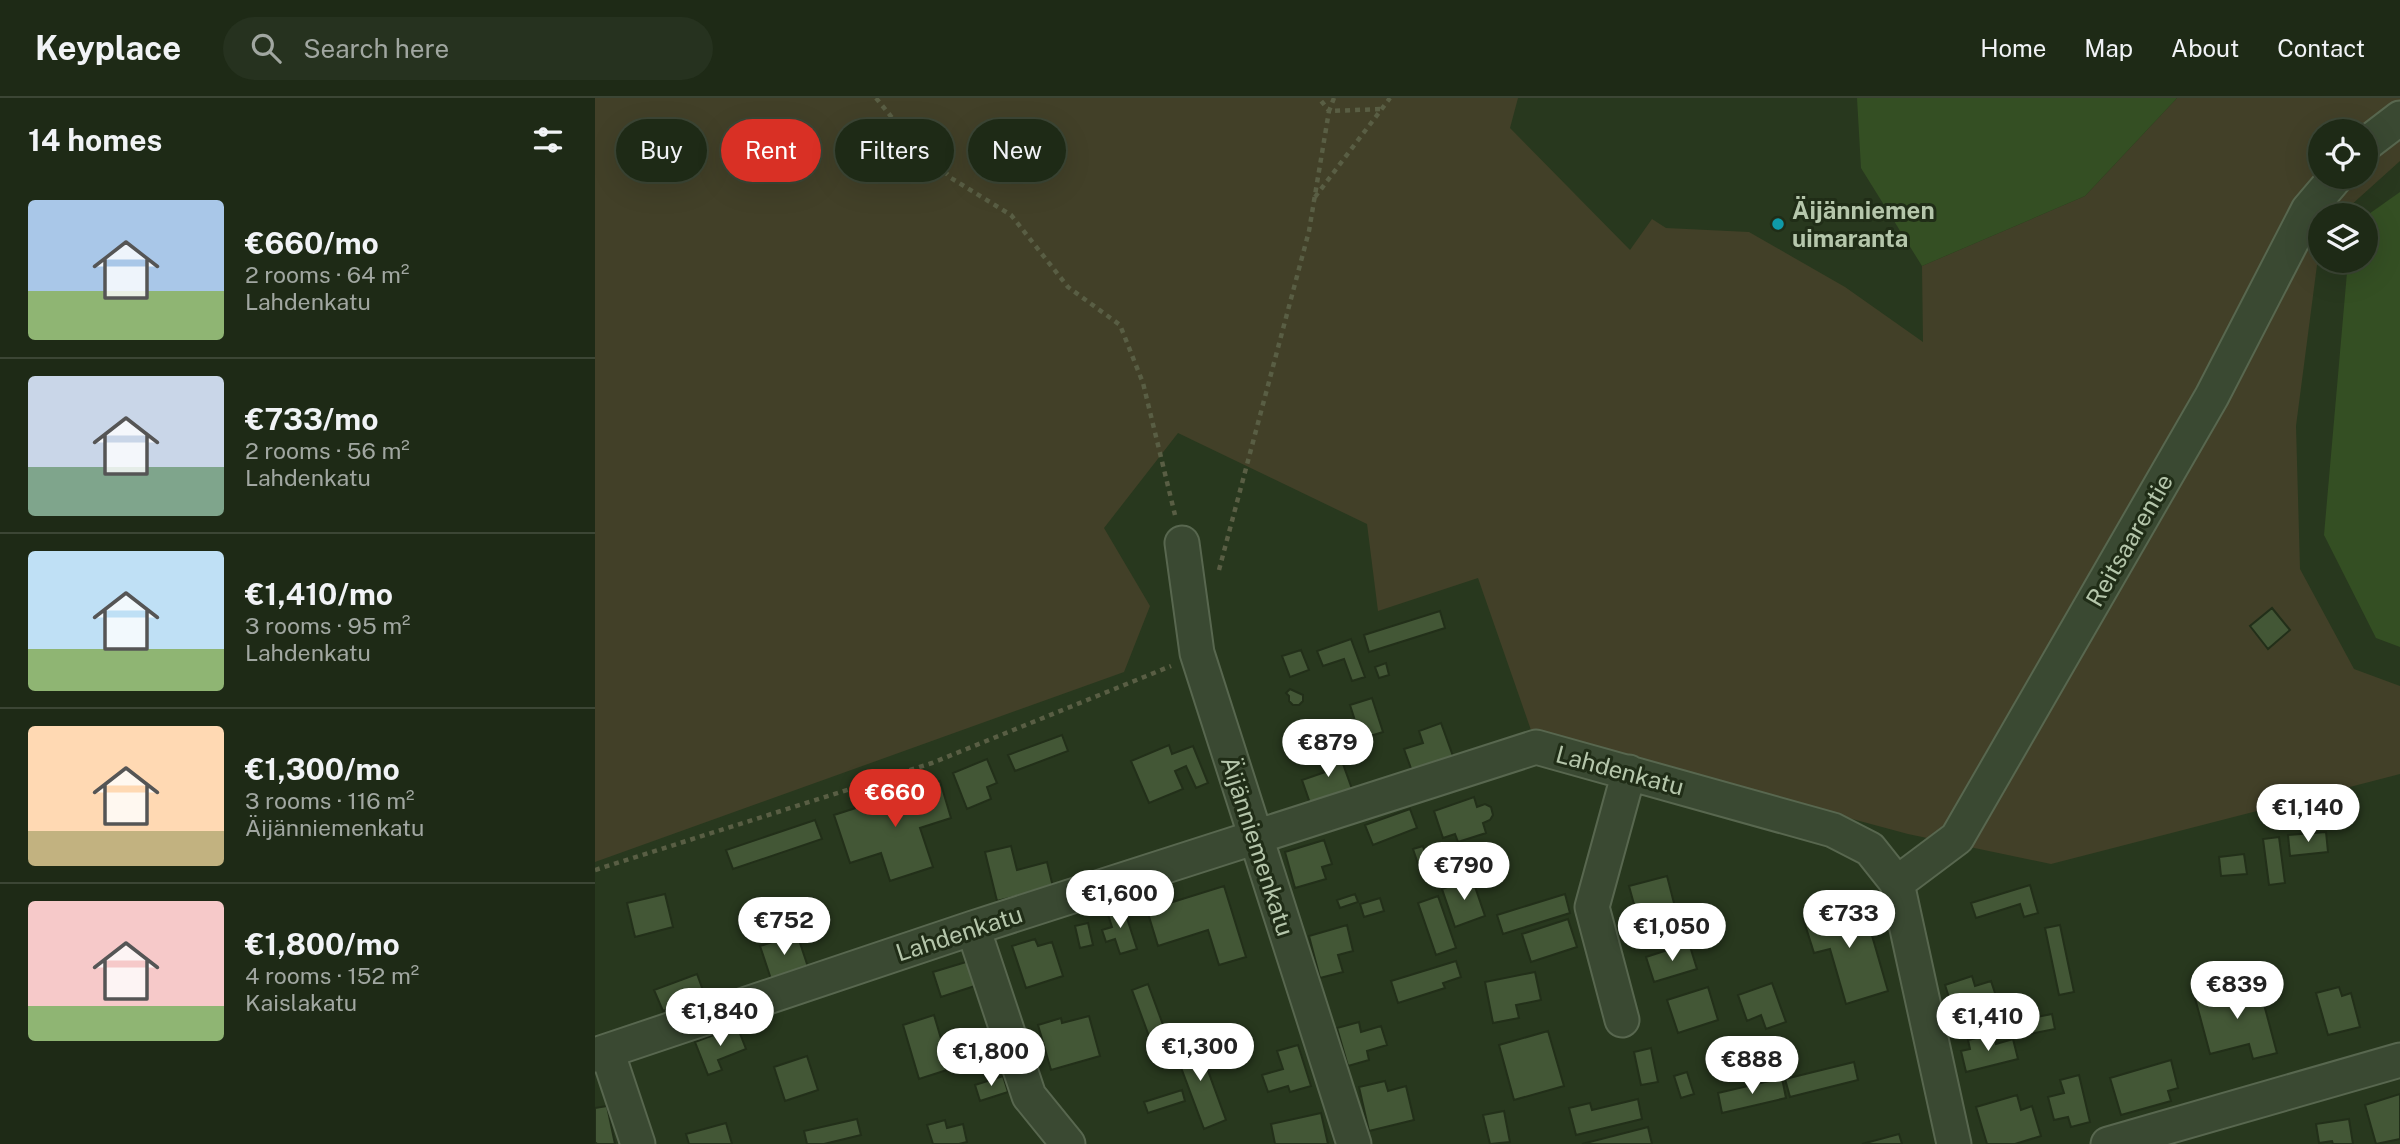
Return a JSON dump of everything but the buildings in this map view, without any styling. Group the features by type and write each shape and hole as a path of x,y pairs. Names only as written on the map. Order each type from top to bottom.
{"street":[{"path":"2378,135 2400,118"},
{"name":"Reitsaarentie","path":"1897,883 1957,838 2212,396 2308,210 2326,189"},
{"name":"Äijänniemenkatu","path":"1182,543 1196,653 1354,1144"},
{"name":"Lahdenkatu","path":"601,1053 973,928 1536,747 1833,830 1870,849 1897,883 1954,1144"},
{"path":"1622,1020 1593,907 1629,772"},
{"path":"973,928 1029,1096 1068,1144"},
{"path":"601,1053 638,1144"},
{"path":"2108,1144 2400,1060"}],"path":[{"path":"876,98 898,125 951,178 1011,215 1068,287 1120,325 1143,383 1182,543"},
{"path":"1319,98 1329,111"},
{"path":"1218,574 1309,231 1329,111 1334,98"},
{"path":"1315,197 1390,98"},
{"path":"1329,111 1382,109"},
{"path":"595,870 932,763 1158,673 1196,653"}],"shaded area":[{"path":"595,98 1518,98 1510,128 1630,250 1652,219 1666,228 1749,232 1845,287 1923,342 1922,266 2085,196 2177,98 2400,98 2400,161 2378,181 2378,119 2308,119 2308,189 2369,189 2353,203 2308,203 2308,273 2316,273 2296,426 2300,569 2354,669 2400,686 2400,774 2051,864 1908,834 1532,733 1478,578 1378,611 1367,524 1178,433 1104,528 1150,606 1124,672 595,862"},
{"path":"1857,98 2177,98 2085,196 1922,266 1861,168"},
{"path":"2400,192 2400,647 2376,638 2324,535 2347,273 2378,273 2378,208"}],"place":[{"name":"Äijänniemen uimaranta","path":"1778,224"}]}
